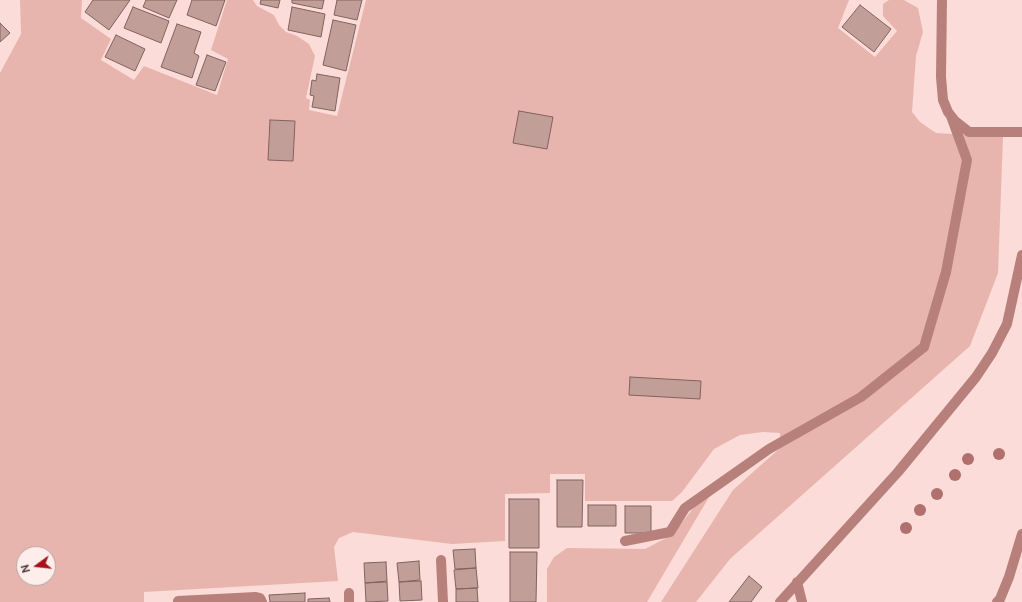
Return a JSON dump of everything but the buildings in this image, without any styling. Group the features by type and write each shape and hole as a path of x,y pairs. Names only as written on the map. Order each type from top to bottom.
{"street":[{"path":"942,0 941,77 943,100 948,112 969,132 1022,132"},
{"path":"625,541 670,532 685,508 769,449 861,397 924,348 946,272 967,160 951,116"},
{"path":"780,602 898,472 976,377 992,353 1007,324 1022,255"},
{"path":"997,602 1000,599 1009,577 1022,534"},
{"path":"441,560 443,602"},
{"path":"797,582 802,602"},
{"path":"178,601 256,596 260,598 262,602"}],"shaded area":[{"path":"20,0 82,0 81,18 111,39 101,60 134,80 144,66 217,95 228,59 211,50 227,0 253,0 257,6 274,15 279,25 286,32 297,36 309,44 315,56 306,98 310,100 309,110 337,116 366,0 849,0 838,28 875,57 897,31 883,16 883,4 889,0 904,0 918,8 923,32 916,56 912,112 920,122 936,133 1003,137 998,273 970,346 730,559 696,602 661,602 733,490 780,448 780,433 763,432 740,435 714,449 682,492 672,501 585,501 585,474 550,474 550,493 505,494 505,541 452,544 353,532 339,538 334,547 338,581 144,592 144,602 0,602 0,73 21,34"},
{"path":"715,487 647,602 547,602 547,569 554,557 567,548 645,549 672,535 702,497"}]}
